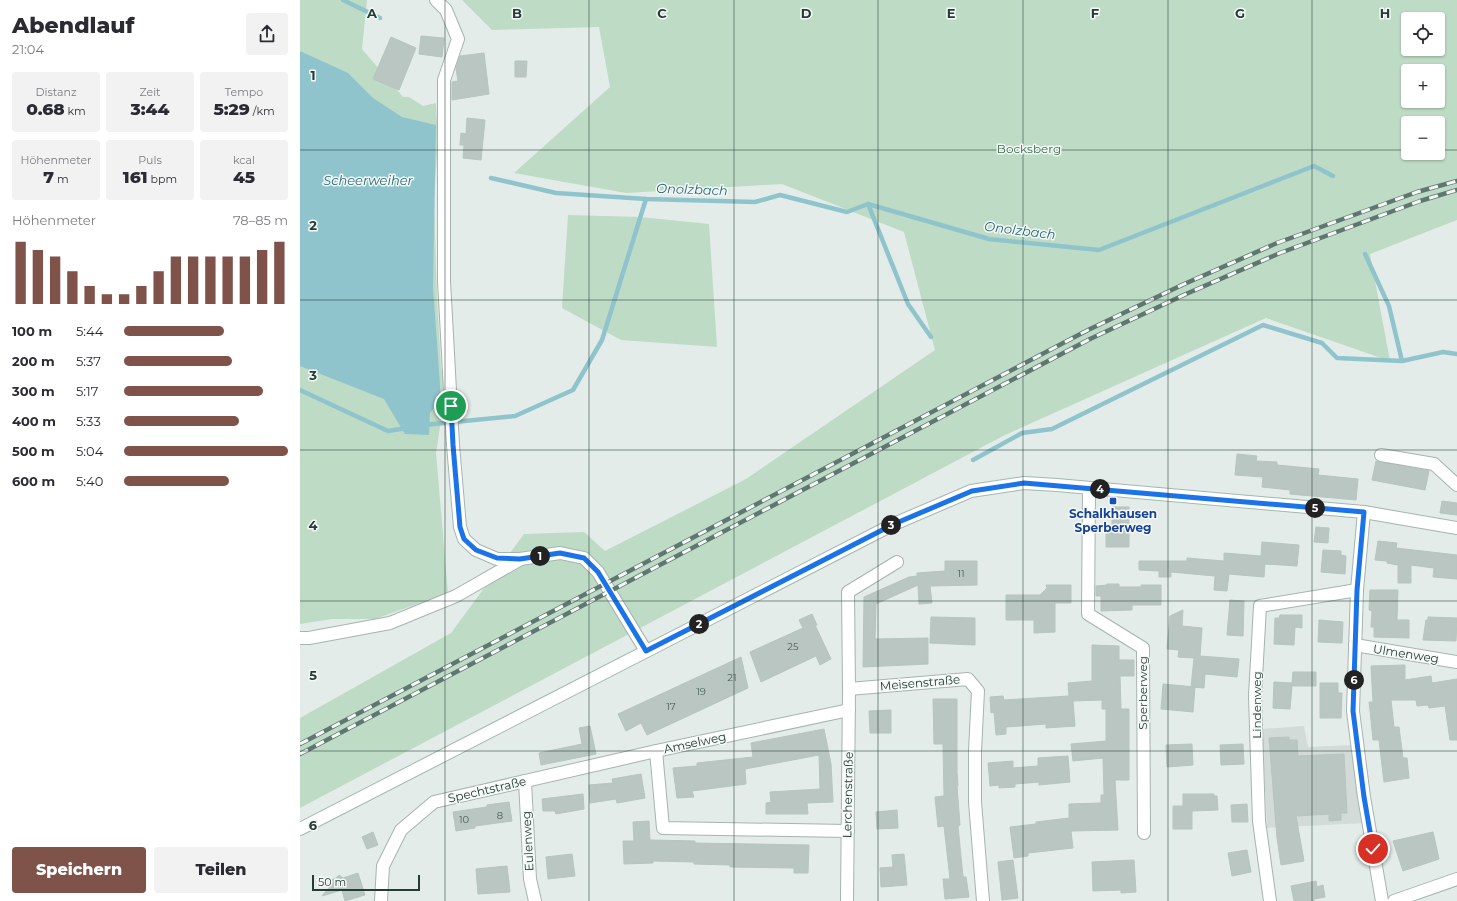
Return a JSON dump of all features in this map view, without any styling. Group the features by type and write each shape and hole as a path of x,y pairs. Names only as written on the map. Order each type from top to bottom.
{"street":[{"path":"436,0 446,10 458,39 444,80 444,281 453,445 460,527 464,539 476,550 497,558 520,559 560,553 584,558 598,572 646,651"},
{"path":"1381,455 1434,464 1457,485"},
{"path":"300,829 894,524 972,491 1024,483 1364,512 1457,528"},
{"name":"Sperberweg","path":"1088,488 1088,614 1143,648 1144,833"},
{"path":"1364,512 1357,590 1353,711 1364,797 1382,901"},
{"path":"300,638 309,638 390,622 456,596 520,559"},
{"path":"849,689 848,592 897,562"},
{"name":"Lindenweg","path":"1270,901 1259,821 1255,696 1260,606 1357,590"},
{"name":"Ulmenweg","path":"1355,645 1457,662"},
{"name":"Meisenstraße","path":"849,689 968,679 978,691 975,751 975,802 983,901"},
{"name":"Lerchenstraße","path":"847,901 849,689"},
{"name":"Amselweg","path":"848,831 663,828 656,751 849,710"},
{"name":"Spechtstraße","path":"381,901 383,866 401,830 434,802 656,751"},
{"name":"Eulenweg","path":"525,781 530,879 536,901"},
{"path":"1394,901 1457,879"}],"shaded area":[{"path":"1304,726 1308,747 1354,745 1365,823 1267,828 1262,729"}],"green space":[{"path":"300,0 367,0 362,49 403,97 409,97 423,106 436,103 438,142 434,196 437,299 441,367 446,395 436,453 448,593 375,619 332,619 300,624"},
{"name":"Bocksberg","path":"462,0 1457,0 1457,220 1370,254 1390,361 1266,318 1005,435 300,808 300,718 451,633 524,534 584,532 605,551 746,479 935,350 904,232 782,184 626,193 514,173 610,87 599,27 492,30"},
{"path":"568,215 640,217 709,224 717,347 621,340 562,308"}],"water":[{"name":"Scheerweiher","path":"300,51 348,73 373,98 402,117 436,125 433,287 441,399 430,413 429,435 405,434 384,399 300,366"}],"building":[{"path":"421,36 444,38 442,57 419,54"},
{"path":"391,37 416,48 399,90 373,79"},
{"path":"484,53 489,94 452,100 452,82 458,81 456,68 460,56"},
{"path":"515,61 527,61 526,77 515,77"},
{"path":"467,118 485,120 481,160 463,158 464,145 460,145 461,133 466,134"},
{"path":"1237,454 1257,456 1256,461 1277,462 1277,465 1319,469 1318,475 1358,479 1356,500 1290,494 1290,490 1262,487 1263,477 1235,475"},
{"path":"1376,461 1429,471 1425,490 1372,480"},
{"path":"1442,501 1457,503 1457,515 1440,513"},
{"path":"1112,507 1129,507 1129,547 1106,547 1106,526 1112,526"},
{"path":"1316,527 1329,528 1328,543 1314,542"},
{"path":"1378,541 1397,543 1396,548 1457,555 1457,579 1433,577 1434,568 1411,565 1411,583 1398,583 1398,565 1387,563 1387,561 1375,560"},
{"path":"1262,542 1299,545 1297,566 1265,564 1264,577 1229,574 1227,591 1214,590 1215,576 1171,572 1171,577 1159,577 1159,571 1139,570 1139,561 1187,561 1187,558 1224,561 1224,553 1261,556"},
{"path":"1323,550 1341,551 1341,555 1346,556 1345,574 1321,572"},
{"path":"945,561 977,561 977,585 930,586 932,603 919,604 918,585 876,604 875,639 928,638 928,664 863,667 864,597 909,577 917,576 917,573 945,571"},
{"path":"1119,584 1119,587 1161,585 1161,605 1132,605 1132,610 1101,611 1101,596 1096,596 1096,586"},
{"path":"1046,585 1071,585 1071,603 1055,603 1055,632 1034,633 1034,620 1006,620 1006,595 1040,595 1047,588"},
{"path":"1370,590 1398,590 1397,620 1409,620 1409,638 1374,637 1374,627 1371,627 1372,611 1369,610"},
{"path":"1230,600 1244,601 1243,636 1227,635"},
{"path":"1183,610 1182,626 1202,628 1200,656 1239,659 1237,677 1205,674 1204,688 1191,687 1194,658 1178,657 1179,650 1167,649 1170,616"},
{"path":"812,614 817,625 815,625 831,659 820,665 816,656 761,682 750,652 803,628 799,620"},
{"path":"1280,615 1302,615 1302,628 1295,627 1294,645 1274,644 1275,618 1279,618"},
{"path":"931,617 975,618 975,645 930,643"},
{"path":"1428,617 1457,618 1456,641 1423,640 1426,620 1428,620"},
{"path":"1319,620 1343,622 1342,643 1318,642"},
{"path":"1092,645 1119,646 1119,660 1134,660 1134,676 1120,676 1121,709 1129,709 1129,780 1115,780 1118,830 1071,831 1073,848 1028,853 1028,856 1014,858 1010,827 1069,818 1069,804 1101,803 1101,795 1104,795 1103,758 1073,761 1071,744 1106,741 1106,709 1102,709 1102,700 1073,701 1075,726 1046,728 1046,724 1006,727 1006,734 996,735 994,712 991,713 990,697 1003,696 1004,700 1069,696 1068,683 1092,681"},
{"path":"741,657 748,688 647,735 641,723 626,731 618,714"},
{"path":"1405,665 1405,680 1431,676 1432,683 1457,679 1457,740 1450,740 1445,706 1429,708 1428,705 1417,706 1416,700 1391,700 1394,727 1399,727 1403,758 1407,758 1409,778 1384,782 1379,740 1373,740 1369,702 1373,702 1371,666"},
{"path":"1293,672 1316,672 1316,686 1292,686 1290,709 1273,708 1274,682 1292,683"},
{"path":"1320,683 1338,683 1338,693 1342,693 1341,718 1320,718"},
{"path":"1163,684 1195,687 1193,712 1161,709"},
{"path":"933,699 957,699 957,786 960,825 958,826 963,877 966,877 969,897 945,899 943,879 950,879 944,826 938,827 935,797 944,796 943,744 934,744"},
{"path":"891,710 891,733 870,733 869,711"},
{"path":"590,726 596,754 541,765 539,753 582,744 579,728"},
{"path":"824,729 831,764 833,802 807,803 808,814 766,814 766,803 771,802 770,792 820,789 819,755 745,769 746,784 692,791 694,797 677,798 673,768 697,766 697,763 753,757 751,743"},
{"path":"1289,737 1289,740 1297,740 1298,756 1344,754 1347,813 1341,813 1341,820 1329,821 1329,814 1296,816 1304,861 1281,865 1277,838 1269,738"},
{"path":"1192,744 1193,765 1167,767 1166,745"},
{"path":"1243,744 1244,764 1221,765 1220,745"},
{"path":"1068,756 1070,782 1039,785 1039,782 1015,784 1015,787 999,788 999,785 990,786 988,763 1013,761 1013,768 1038,766 1038,758"},
{"path":"641,774 645,798 617,803 616,799 590,803 589,785 613,783 612,779"},
{"path":"583,794 584,809 556,814 555,811 543,811 542,799"},
{"path":"1183,794 1214,794 1214,796 1217,796 1218,810 1192,811 1192,829 1173,829 1173,806 1183,806"},
{"path":"509,802 512,821 475,826 475,828 456,831 453,812"},
{"path":"1247,804 1248,822 1232,822 1231,805"},
{"path":"897,810 898,828 877,829 876,812"},
{"path":"649,821 650,840 695,841 695,843 809,845 808,873 794,873 794,868 730,867 730,865 694,864 694,862 653,861 653,863 624,864 623,841 634,841 633,822"},
{"path":"373,832 378,845 367,849 362,837"},
{"path":"1433,832 1439,859 1403,871 1393,841"},
{"path":"1247,850 1251,872 1232,876 1228,853"},
{"path":"572,854 575,876 548,879 546,857"},
{"path":"904,854 907,885 881,887 880,868 893,867 892,855"},
{"path":"1013,860 1018,898 1002,900 998,862"},
{"path":"1134,860 1136,892 1121,893 1121,890 1093,891 1092,862"},
{"path":"507,866 510,892 478,894 476,869"},
{"path":"358,873 365,895 345,901 342,890 322,896 332,884 331,880 339,875 343,878"},
{"path":"1316,881 1317,887 1323,885 1325,897 1314,899 1314,901 1294,901 1291,886"}],"waterway":[{"name":"Onolzbach","path":"343,0 380,18"},
{"name":"Onolzbach","path":"491,178 556,193 646,199 755,202 780,195 847,212 868,204 989,239 1099,250 1314,166 1333,176"},
{"name":"Onolzbach","path":"424,425 515,416 573,390 602,340 646,199"},
{"path":"868,204 908,304 931,337"},
{"name":"Onolzbach","path":"1365,254 1389,306 1402,361 1443,352 1457,354"},
{"path":"973,460 1022,433 1052,429 1263,325 1322,343 1337,358 1402,361"},
{"name":"Onolzbach","path":"300,390 388,431 407,428"}],"railway":[{"path":"300,744 1088,330 1182,285 1277,243 1417,192 1457,181"},
{"path":"300,754 1090,339 1186,294 1280,253 1420,201 1457,190"}],"place":[{"name":"Schalkhausen Sperberweg","path":"1113,501"}],"route":[{"path":"451,406 460,527 464,539 476,550 497,558 520,559 560,553 584,558 598,572 646,651 894,524 972,491 1024,483 1364,512 1357,590 1353,711 1364,797 1373,849"}]}
